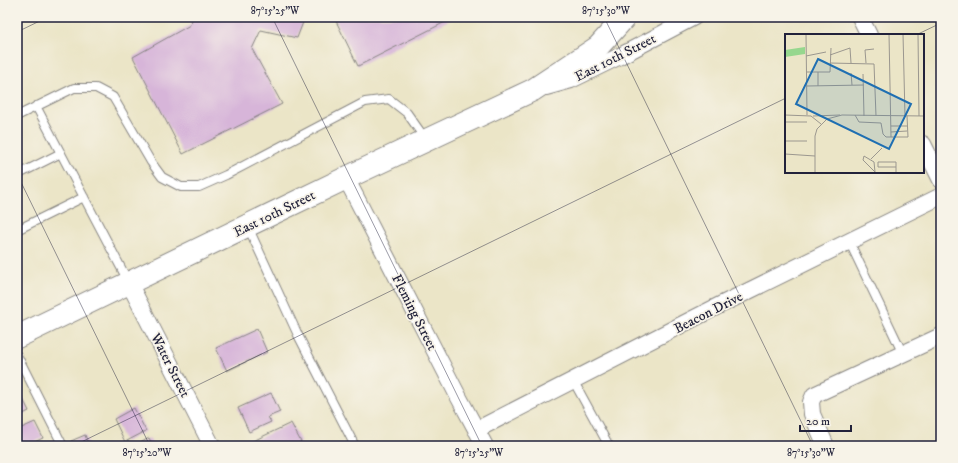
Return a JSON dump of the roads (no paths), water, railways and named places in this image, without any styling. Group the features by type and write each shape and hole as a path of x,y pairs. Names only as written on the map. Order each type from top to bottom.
{"main road":[{"name":"East 10th Street","path":"17,338 346,178 533,90 598,47 625,17"}],"street":[{"name":"East 10th Street","path":"533,90 571,80 694,17"},
{"path":"860,17 868,34"},
{"path":"924,146 941,180"},
{"name":"Fleming Street","path":"346,178 485,446"},
{"name":"Beacon Drive","path":"476,430 718,306 941,196"},
{"name":"Water Street","path":"129,283 212,446"},
{"path":"826,446 812,414 811,402 814,395 941,336"}],"lane":[{"path":"17,116 74,88 96,88 113,97 151,162 162,177 181,187 200,187 226,175 365,102 389,99 407,113 426,140"},
{"path":"36,106 129,283"},
{"path":"17,175 61,153"},
{"path":"17,230 84,197"},
{"path":"247,226 298,335 355,446"},
{"path":"849,241 904,354"},
{"path":"17,355 63,446"},
{"path":"573,380 609,446"}]}
